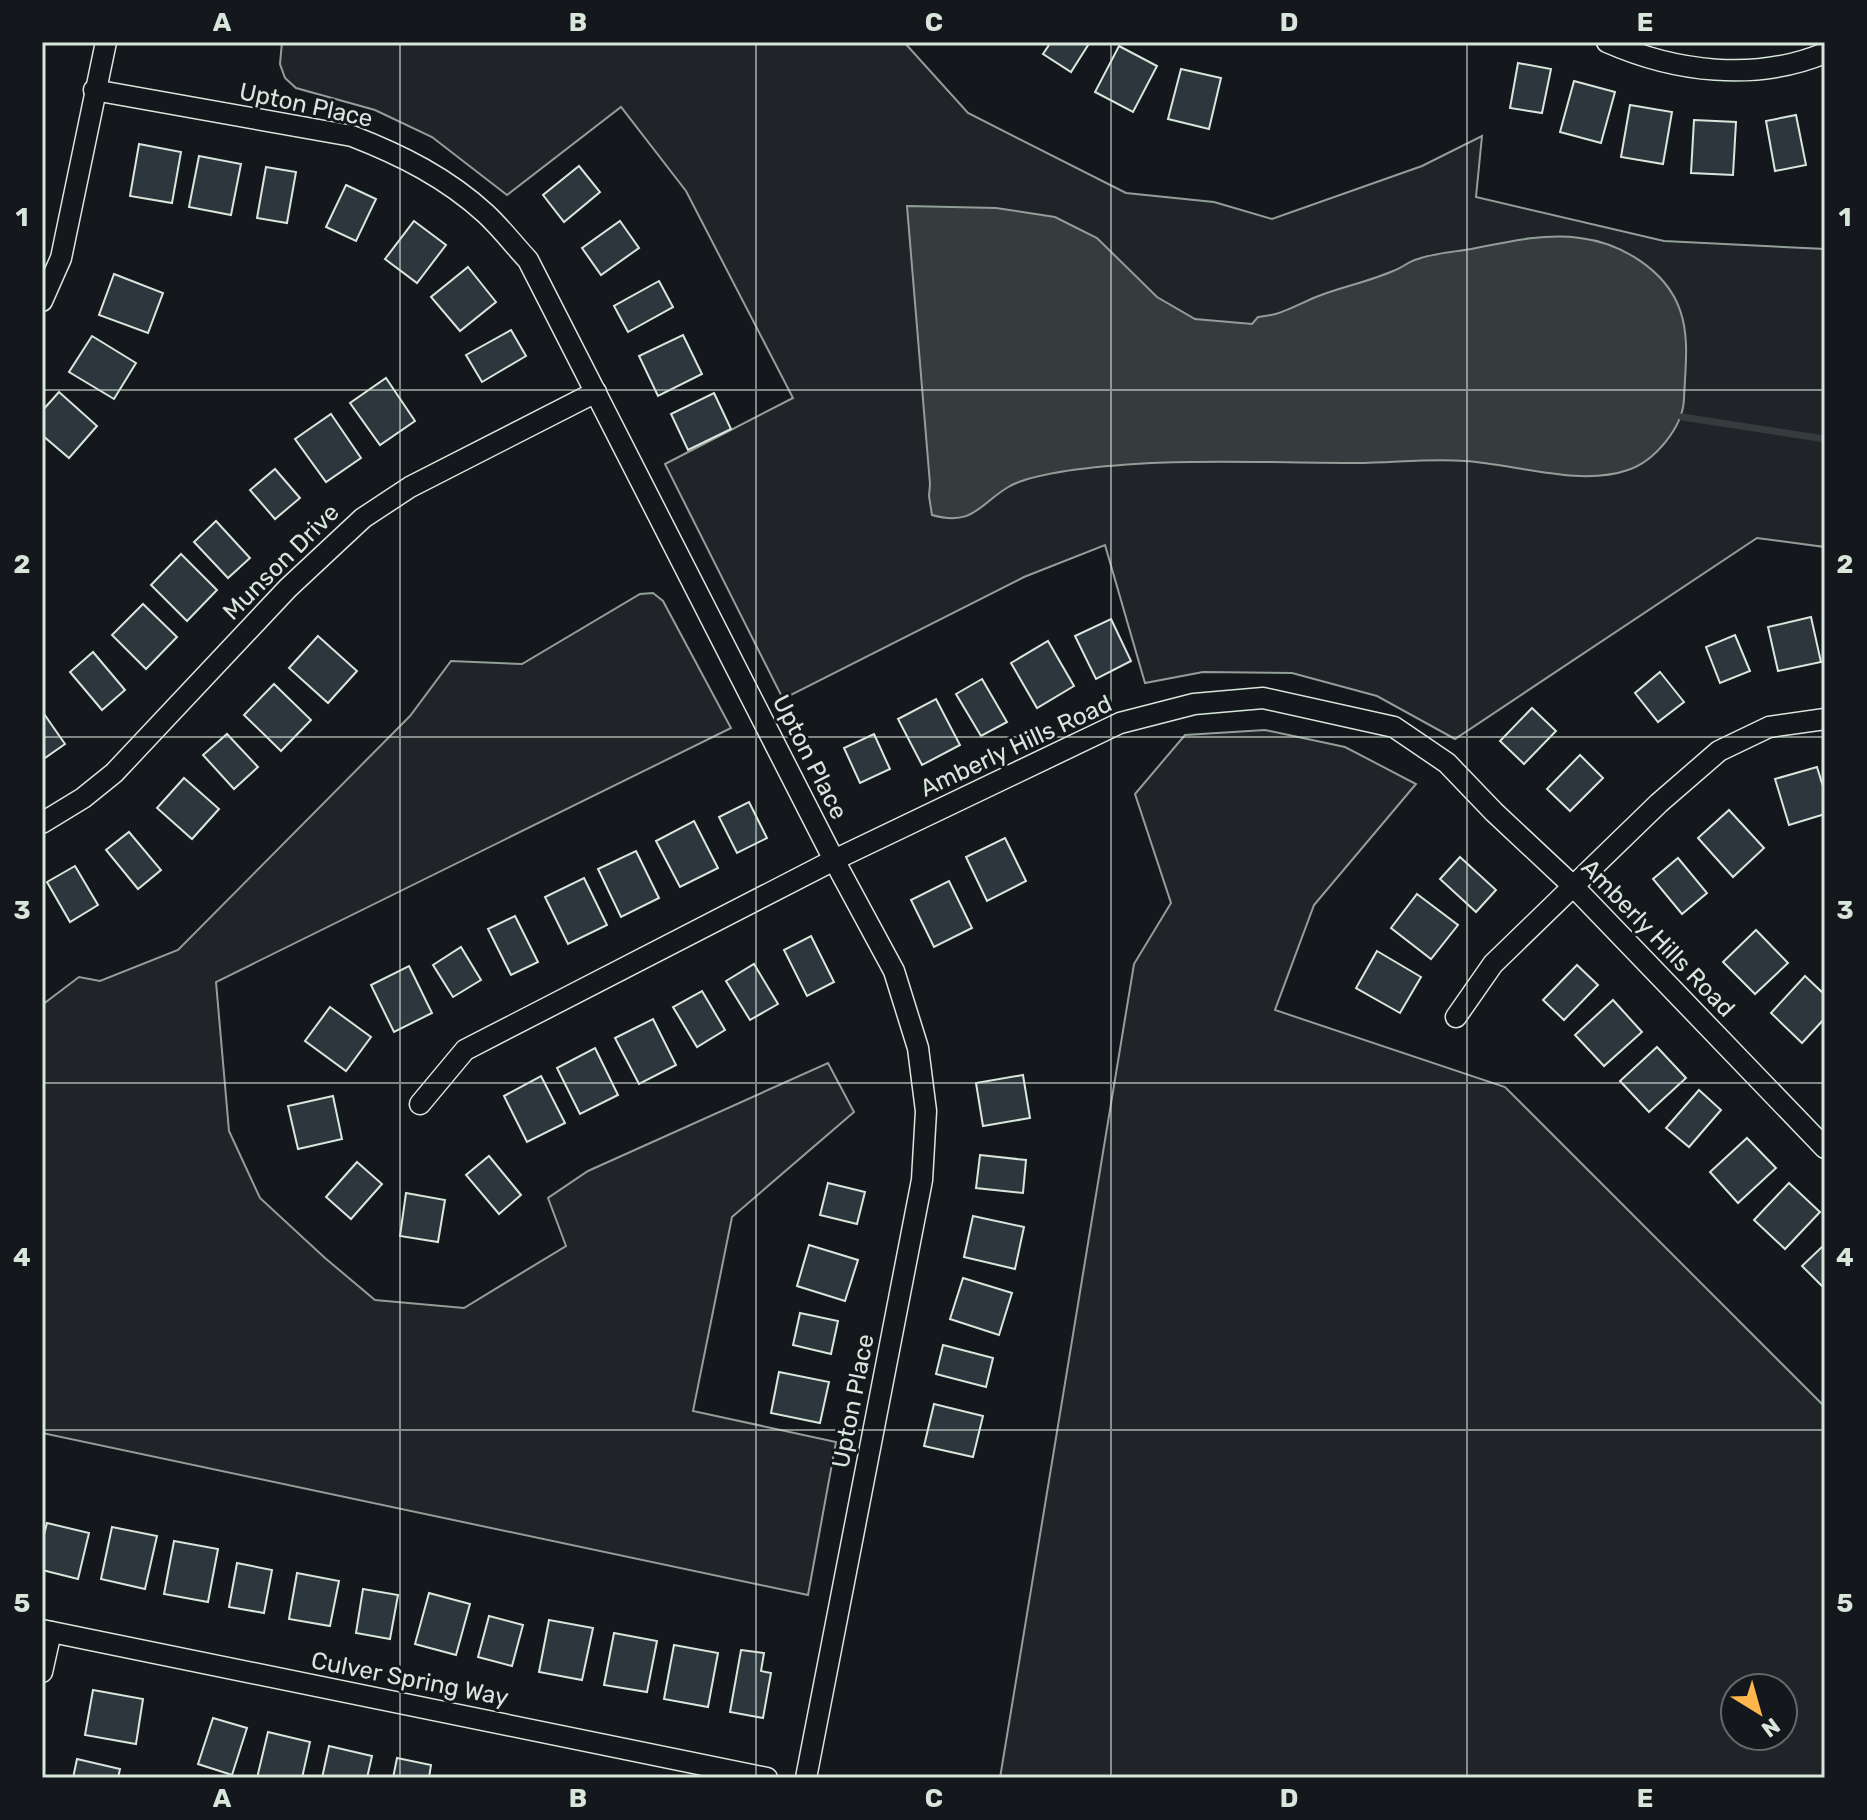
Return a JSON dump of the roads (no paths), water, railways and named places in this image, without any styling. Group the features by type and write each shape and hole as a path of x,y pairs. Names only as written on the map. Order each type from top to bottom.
{"street":[{"path":"42,301 61,258 106,42"},
{"path":"1607,42 1660,61 1750,72 1805,61 1825,53"},
{"name":"Upton Place","path":"94,90 352,136 392,152 435,175 485,214 528,260 834,860 894,971 918,1048 926,1111 922,1180 806,1778"},
{"name":"Munson Drive","path":"42,823 83,798 114,773 288,588 363,518 410,487 596,392"},
{"name":"Amberly Hills Road","path":"420,1104 465,1050 834,860 1120,723 1194,704 1263,698 1394,727 1447,763 1573,886 1825,1148"},
{"path":"1456,1017 1493,964 1659,803 1719,751 1769,727 1825,719"},
{"path":"42,1672 46,1631"},
{"name":"Culver Spring Way","path":"46,1631 767,1778"}],"waterway":[{"path":"1682,417 1825,439"}]}
